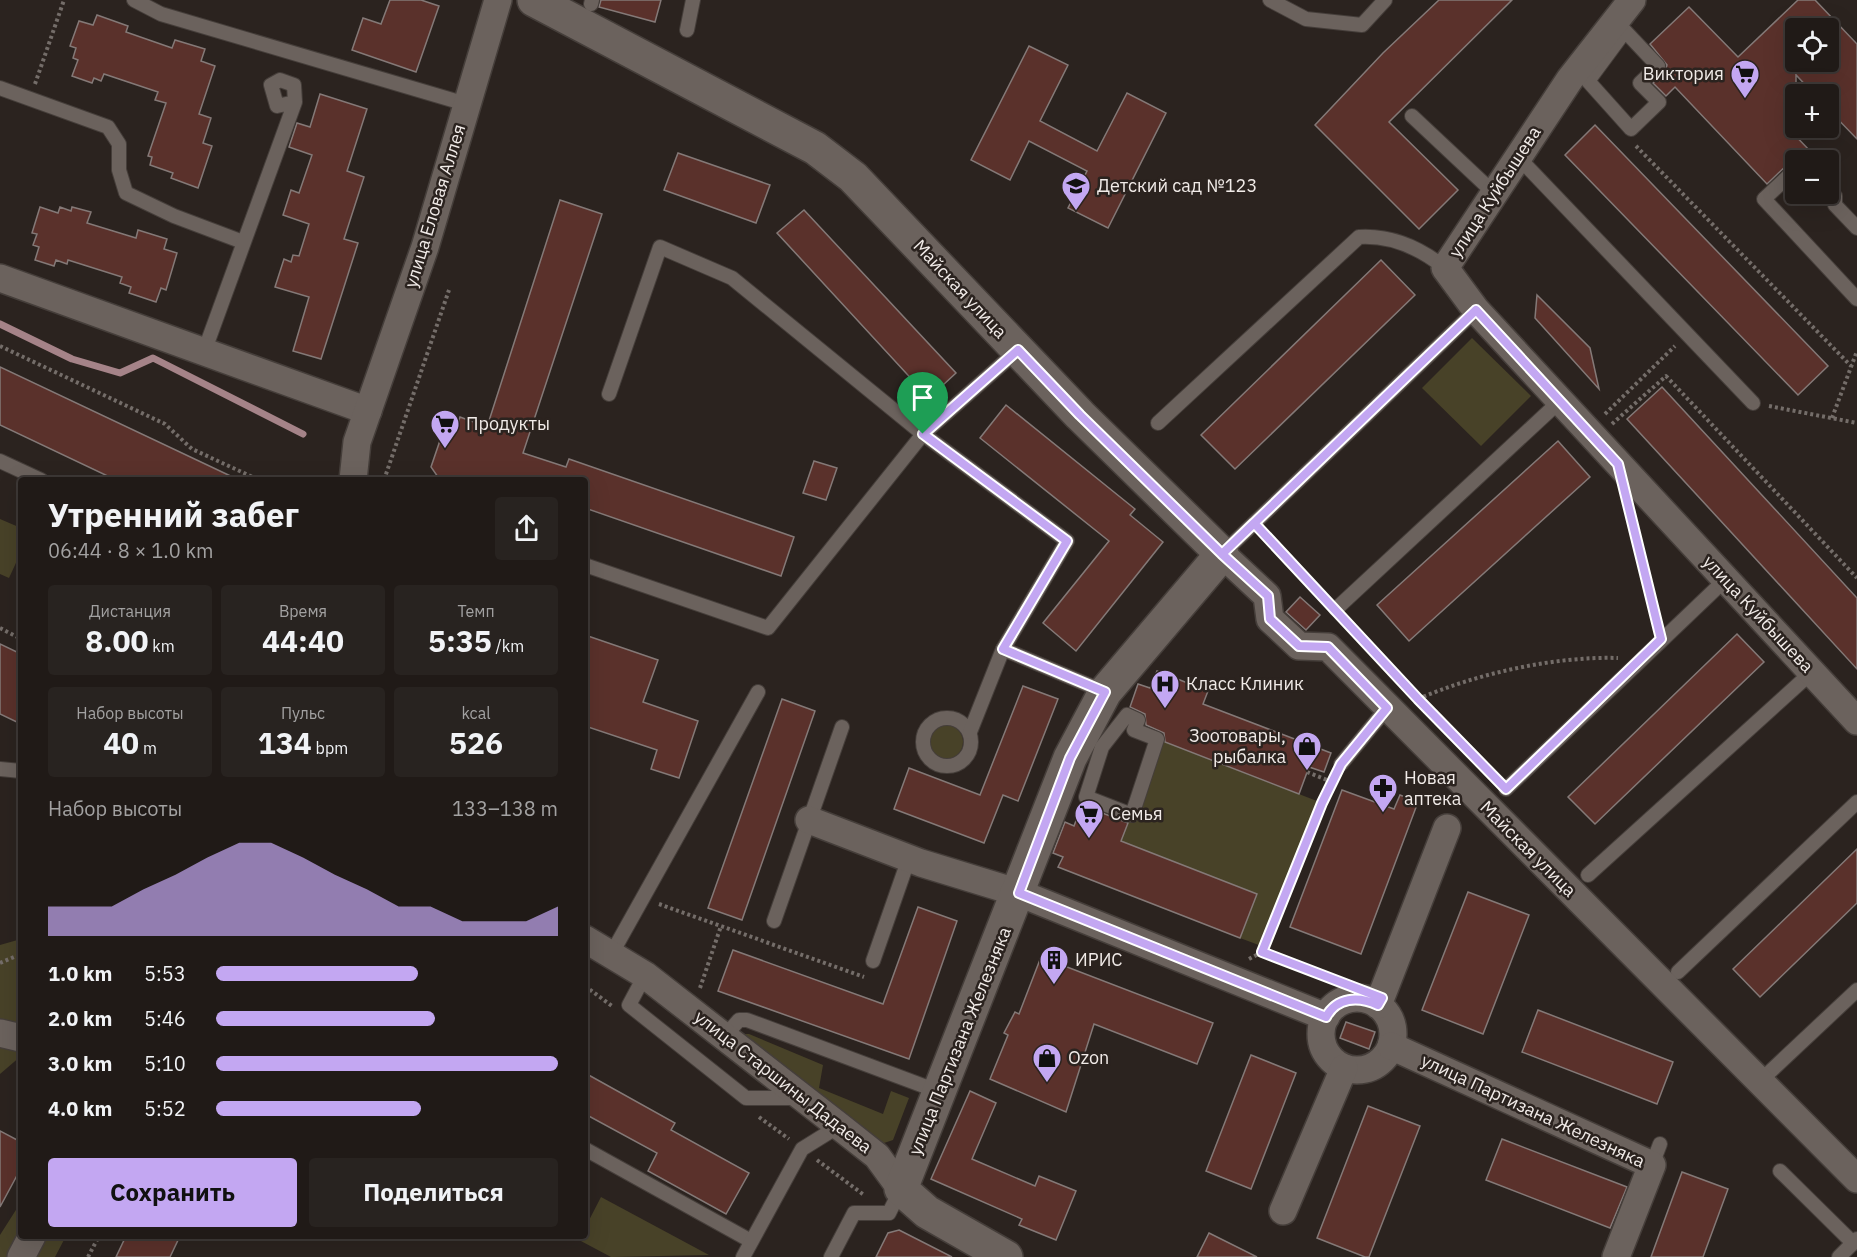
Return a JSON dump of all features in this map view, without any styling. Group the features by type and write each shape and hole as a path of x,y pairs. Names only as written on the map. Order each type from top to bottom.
{"street":[{"name":"улица Еловая Аллея","path":"353,477 357,442 425,247 498,0"},
{"name":"Майская улица","path":"534,0 815,148 853,177 1080,415 1268,596 1270,619 1299,646 1328,647 1857,1179"},
{"name":"улица Куйбышева","path":"1632,0 1587,69 1518,157 1445,268 1476,310 1857,720"},
{"path":"0,278 368,411"},
{"name":"улица Партизана Железняка","path":"895,1201 1019,893 1079,772 1105,692 1170,625 1222,554"},
{"path":"809,820 909,858 1019,893 1217,975 1326,1017"},
{"path":"1380,1001 1447,828"},
{"name":"улица Старшины Дадаева","path":"588,941 645,975 877,1156 895,1201 927,1212 1006,1257"},
{"path":"1353,998 1380,1001 1390,1019 1393,1033 1391,1046 1386,1056 1369,1069 1344,1068 1328,1055 1322,1045 1321,1036 1326,1017 1342,1002 1353,998"},
{"path":"0,1033 18,1037"},
{"name":"улица Партизана Железняка","path":"1391,1046 1656,1155 1616,1257"},
{"path":"1283,1211 1344,1068"},
{"path":"21,1257 30,1239"}],"lane":[{"path":"134,0 161,14 466,104"},
{"path":"687,30 693,0"},
{"path":"1270,0 1287,4 1306,19 1362,25 1385,0"},
{"path":"1625,31 1658,66 1640,82 1659,102 1631,129 1588,81 1587,69 1625,31"},
{"path":"0,88 108,127 119,144 119,170 126,193 174,216 243,242"},
{"path":"204,352 295,102"},
{"path":"1412,116 1494,194"},
{"path":"1518,157 1753,403"},
{"path":"1785,180 1764,199 1857,299"},
{"path":"1835,204 1857,228"},
{"path":"1158,423 1359,237 1390,239 1425,252 1445,268"},
{"path":"609,394 660,247 732,278 923,434 1067,541 1003,649 970,732"},
{"path":"1222,554 1476,310"},
{"path":"588,566 768,628 923,434 1018,350"},
{"path":"1336,609 1560,401"},
{"path":"0,461 35,477"},
{"path":"1506,789 1726,579"},
{"path":"1003,649 1105,692"},
{"path":"1588,875 1812,672"},
{"path":"612,953 758,693"},
{"path":"1341,764 1387,708"},
{"path":"1127,715 1138,720 1134,730 1157,739 1132,814 1086,797 1079,772 1127,715"},
{"path":"774,921 842,727"},
{"path":"0,770 18,771"},
{"path":"1678,972 1857,802"},
{"path":"873,961 909,858"},
{"path":"645,975 629,1005 746,1098 802,1098"},
{"path":"1759,1082 1857,990"},
{"path":"724,1037 739,1020 747,1020 940,1092"},
{"path":"743,1257 802,1149 839,1126"},
{"path":"588,1151 751,1241"},
{"path":"1780,1171 1855,1241 1839,1257"},
{"path":"831,1257 854,1213 895,1201"}],"path":[{"path":"30,99 64,0"},
{"path":"1628,138 1851,366"},
{"path":"385,477 449,290"},
{"path":"1592,435 1687,334"},
{"path":"0,346 165,424 192,449 253,477"},
{"path":"1832,418 1857,351"},
{"path":"1592,435 1666,376 1857,578"},
{"path":"1753,403 1857,423"},
{"path":"1630,510 1661,639"},
{"path":"1254,523 1426,707"},
{"path":"0,628 18,637"},
{"path":"1418,699 1454,684 1521,668 1605,658 1640,659"},
{"path":"1217,975 1262,952 1341,764"},
{"path":"1307,772 1332,782"},
{"path":"644,899 866,978"},
{"path":"693,1011 722,926"},
{"path":"1262,952 1380,1001"},
{"path":"0,963 18,955"},
{"path":"802,1149 895,1201"},
{"path":"88,1257 97,1239"}],"shaded area":[{"path":"1472,338 1531,396 1481,446 1422,388"},
{"path":"0,519 18,527 18,558 9,578 0,574"},
{"path":"946,725 958,730 963,742 958,754 946,759 934,754 929,742 934,730"},
{"path":"1157,739 1322,803 1264,947 1240,938 1257,894 1121,841"},
{"path":"18,940 18,1059 0,1074 0,945"},
{"path":"744,1034 749,1034 823,1065 819,1088 883,1114 891,1091 909,1098 893,1140 881,1144 742,1038"},
{"path":"601,1197 709,1255 611,1257 579,1240 588,1239 588,1222"},
{"path":"18,1207 18,1239 64,1239 55,1257 0,1257 0,1235"}],"building":[{"path":"390,0 421,0 439,6 416,72 352,50 363,18 381,24"},
{"path":"601,0 661,0 655,22 599,7"},
{"path":"1439,0 1512,0 1389,122 1458,190 1419,229 1315,125 1383,53"},
{"name":"Виктория","path":"1798,0 1815,0 1832,18 1785,18 1785,72 1839,72 1839,25 1857,44 1857,139 1839,120 1839,84 1805,84 1796,75 1796,84 1785,84 1785,138 1798,138 1809,150 1785,150 1785,167 1767,184 1675,87 1666,96 1653,83 1665,72 1667,65 1650,44 1689,7 1738,57"},
{"path":"97,15 128,26 126,32 172,48 175,40 205,49 201,61 215,66 199,114 211,118 203,143 212,146 198,188 171,178 173,173 150,165 152,157 148,156 166,103 155,100 158,92 104,74 101,81 94,78 92,83 72,76 78,60 73,58 76,48 70,46 79,21 93,25"},
{"path":"1029,46 1068,65 1040,121 1097,151 1127,93 1166,113 1108,228 1068,208 1087,171 1029,141 1010,180 971,160"},
{"path":"320,94 367,109 347,171 364,177 344,239 358,243 321,359 293,351 309,297 275,287 284,259 291,262 293,255 299,256 309,224 283,215 291,190 299,193 312,155 289,147 297,123 310,127"},
{"path":"1595,125 1828,366 1798,395 1565,155"},
{"path":"678,153 770,185 756,223 664,190"},
{"path":"560,200 602,214 523,453 566,467 569,459 794,537 781,576 588,509 588,477 438,477 431,467 447,420 458,423 460,417 487,427"},
{"path":"40,207 58,213 60,207 71,211 72,207 91,212 87,223 136,238 138,230 167,239 164,249 177,253 166,290 161,288 156,302 129,293 131,287 120,283 122,277 68,260 67,264 56,260 54,266 35,260 39,247 33,245 37,234 32,233"},
{"path":"804,210 956,373 929,398 777,233"},
{"path":"1381,260 1415,295 1235,469 1201,435"},
{"path":"1537,295 1590,348 1599,389 1535,318"},
{"path":"0,367 233,477 110,477 0,425"},
{"path":"1662,387 1857,598 1857,669 1627,419"},
{"path":"1006,405 1135,509 1130,515 1163,542 1076,651 1043,623 1109,541 980,438"},
{"path":"1558,441 1590,477 1409,641 1377,605"},
{"path":"814,461 837,468 826,500 803,493"},
{"path":"1300,597 1320,615 1306,630 1286,612"},
{"path":"1737,634 1764,662 1595,824 1568,797"},
{"path":"588,636 658,660 643,702 698,721 679,778 651,769 657,750 588,727"},
{"path":"0,644 18,653 18,723 0,714"},
{"path":"1157,671 1208,691 1203,704 1331,753 1324,772 1309,767 1299,794 1165,742 1164,733 1146,725 1145,714 1130,707 1138,684 1150,688"},
{"path":"1023,686 1058,699 1018,801 1003,795 984,843 894,809 909,768 980,795"},
{"path":"782,699 815,711 742,920 708,908"},
{"path":"1342,790 1394,809 1400,795 1418,802 1361,954 1290,927"},
{"path":"1082,805 1128,823 1121,841 1257,894 1240,938 1058,867 1063,857 1053,853 1065,822 1074,826"},
{"path":"1857,849 1857,903 1760,997 1733,969"},
{"path":"1468,892 1529,915 1483,1034 1422,1010"},
{"path":"918,907 957,921 909,1059 718,991 733,950 883,1004"},
{"path":"1041,957 1213,1023 1197,1064 1094,1024 1066,1112 990,1079 1008,1035 1004,1033 1015,1012 1019,1014"},
{"path":"1538,1010 1673,1062 1657,1104 1522,1052"},
{"path":"1346,1022 1375,1032 1369,1049 1340,1038"},
{"path":"1251,1055 1296,1073 1251,1189 1206,1171"},
{"path":"588,1075 675,1123 671,1130 749,1173 726,1214 648,1171 657,1153 588,1116"},
{"path":"970,1091 996,1103 972,1159 1035,1186 1039,1176 1076,1191 1056,1240 1019,1225 1022,1219 931,1179"},
{"path":"1368,1106 1420,1126 1369,1257 1365,1257 1317,1238"},
{"path":"0,1131 18,1140 18,1174 0,1207"},
{"path":"1502,1139 1627,1187 1610,1228 1486,1180"},
{"path":"1682,1172 1728,1189 1703,1257 1651,1257"},
{"path":"899,1230 952,1257 876,1257 888,1233"},
{"path":"1209,1233 1257,1257 1197,1257"},
{"path":"125,1239 179,1239 170,1257 116,1257"}],"waterway":[{"path":"0,324 72,359 120,373 153,358 303,434"}],"place":[{"name":"Виктория","path":"1745,100"},
{"name":"Детский сад №123","path":"1076,212"},
{"name":"Продукты","path":"445,450"},
{"name":"Класс Клиник","path":"1165,710"},
{"name":"Зоотовары, рыбалка","path":"1307,772"},
{"name":"Новая аптека","path":"1383,814"},
{"name":"Семья","path":"1089,840"},
{"name":"ИРИС","path":"1054,986"},
{"name":"Ozon","path":"1047,1084"}],"route":[{"path":"923,434 1018,350 1080,415 1222,554 1254,523 1476,310 1618,464 1661,639 1506,789 1418,699 1254,523 1222,554 1268,596 1270,619 1299,646 1328,647 1387,708 1341,764 1322,803 1262,952 1382,998 1378,1005 1366,999 1353,998 1329,1011 1326,1017 1217,975 1019,893 1070,758 1105,692 1003,649 1067,541 923,434"}]}
